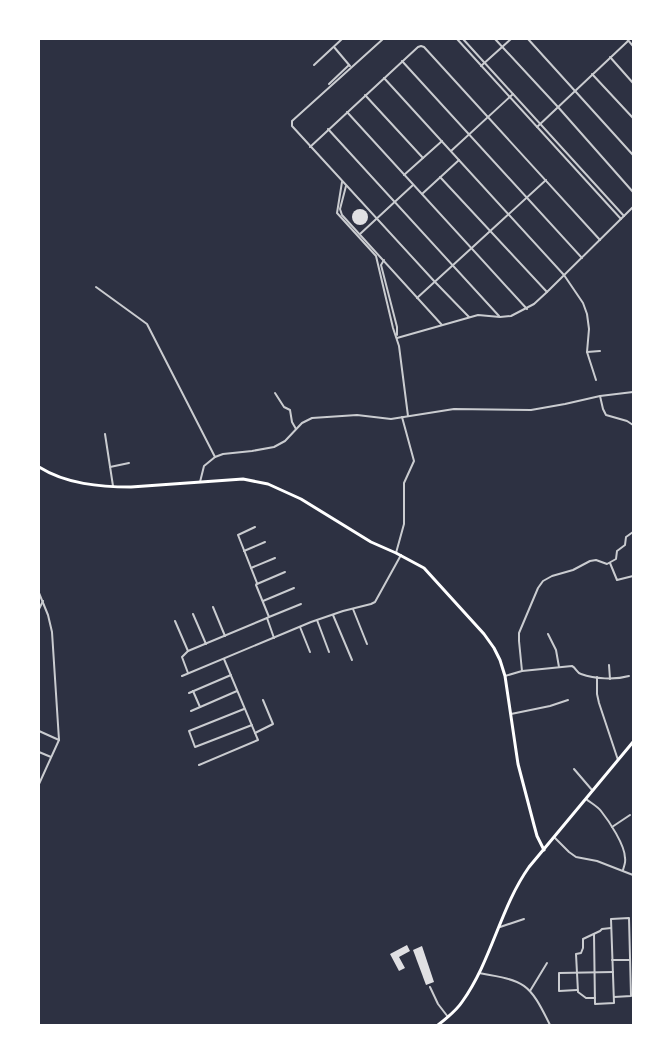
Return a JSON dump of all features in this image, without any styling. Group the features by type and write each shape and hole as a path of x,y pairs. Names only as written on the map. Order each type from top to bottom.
{"main road":[{"path":"39,467 53,475 72,481 113,486 131,487 242,479 276,486 301,499 371,542 396,552 424,568 484,634 500,660 504,676 518,764 537,836 544,850"},
{"path":"438,1025 462,1002 479,973 500,927 517,884 585,798 633,742"}],"street":[{"path":"314,65 342,39"},
{"path":"383,39 292,121 291,124 376,219 469,317"},
{"path":"457,39 621,219"},
{"path":"463,39 624,216"},
{"path":"495,39 558,107 633,192"},
{"path":"482,66 511,39"},
{"path":"528,39 633,155"},
{"path":"537,127 627,40 633,46"},
{"path":"310,147 418,46 421,46 424,47 600,240"},
{"path":"334,47 352,67"},
{"path":"610,58 633,83"},
{"path":"402,61 582,258"},
{"path":"329,84 350,65"},
{"path":"592,74 633,118"},
{"path":"384,78 564,275 583,304 587,314 589,329 587,352 596,380"},
{"path":"451,151 513,94"},
{"path":"365,96 423,158"},
{"path":"347,112 527,309"},
{"path":"328,129 500,317"},
{"path":"404,175 442,141"},
{"path":"422,194 459,160"},
{"path":"440,177 547,292"},
{"path":"417,299 546,180"},
{"path":"342,182 337,213 376,256 393,328 397,338"},
{"path":"360,234 413,185"},
{"path":"346,186 341,212 417,299 442,325"},
{"path":"397,338 469,317 484,315 500,317 511,316 527,309 547,292 633,207"},
{"path":"384,260 381,265 397,327 397,338 408,416"},
{"path":"96,287 147,324 215,457"},
{"path":"587,352 600,351"},
{"path":"200,483 204,466 215,457 223,454 274,447 284,441 306,420 317,417 357,415 385,418 402,417 454,408 531,410 600,396 633,392"},
{"path":"275,393 284,407 290,410 292,422 296,429"},
{"path":"600,396 606,415 627,420 633,425"},
{"path":"396,552 404,524 404,483 414,461 402,417"},
{"path":"105,434 113,486"},
{"path":"110,467 130,463"},
{"path":"255,527 238,535 257,583 256,585 274,638"},
{"path":"522,671 519,633 538,588 543,581 552,576 573,570 590,561 596,560 607,564 610,563 616,559 617,551 625,545 626,537 633,532"},
{"path":"244,551 265,542"},
{"path":"182,676 317,620 368,606 375,602 401,555"},
{"path":"251,568 275,558"},
{"path":"610,563 618,580 633,576"},
{"path":"256,585 285,572"},
{"path":"262,601 294,588"},
{"path":"39,593 50,624 52,637 59,740 39,784"},
{"path":"39,609 43,601"},
{"path":"188,673 182,657 188,651 301,604"},
{"path":"213,607 225,636"},
{"path":"353,609 367,644"},
{"path":"193,614 206,644"},
{"path":"333,615 352,660"},
{"path":"317,620 329,652"},
{"path":"175,621 188,651"},
{"path":"300,627 310,652"},
{"path":"548,634 556,650 559,667"},
{"path":"199,765 257,742 258,739 224,659"},
{"path":"504,676 522,671 572,666 581,674 596,677 610,679 629,676"},
{"path":"609,666 610,679"},
{"path":"189,693 230,675"},
{"path":"596,677 599,703 618,760"},
{"path":"193,691 200,707"},
{"path":"192,711 237,691"},
{"path":"255,732 273,724 263,700"},
{"path":"510,714 550,706 568,700"},
{"path":"245,709 189,731 195,747 252,724"},
{"path":"39,731 59,740"},
{"path":"39,752 51,758"},
{"path":"574,769 592,790"},
{"path":"585,798 600,810 612,827 626,858 623,870"},
{"path":"612,827 630,815"},
{"path":"554,837 576,857 597,861 633,875"},
{"path":"594,934 595,1004 614,1003 611,919 629,918 632,979 631,996 614,996"},
{"path":"500,927 524,919"},
{"path":"595,998 586,998 577,990 576,954 580,953 583,948 583,939 600,931 602,928 612,928"},
{"path":"612,960 630,960"},
{"path":"530,991 547,963"},
{"path":"577,990 560,991 559,973 613,972"},
{"path":"479,973 515,980 526,986 535,997 550,1025"},
{"path":"430,987 438,1004 448,1017"}],"building":[{"path":"360,209 366,211 368,217 366,223 360,225 354,223 352,217 354,211"},
{"path":"407,945 410,951 399,957 405,968 399,971 390,954"},
{"path":"422,946 434,982 426,985 413,950"}]}
